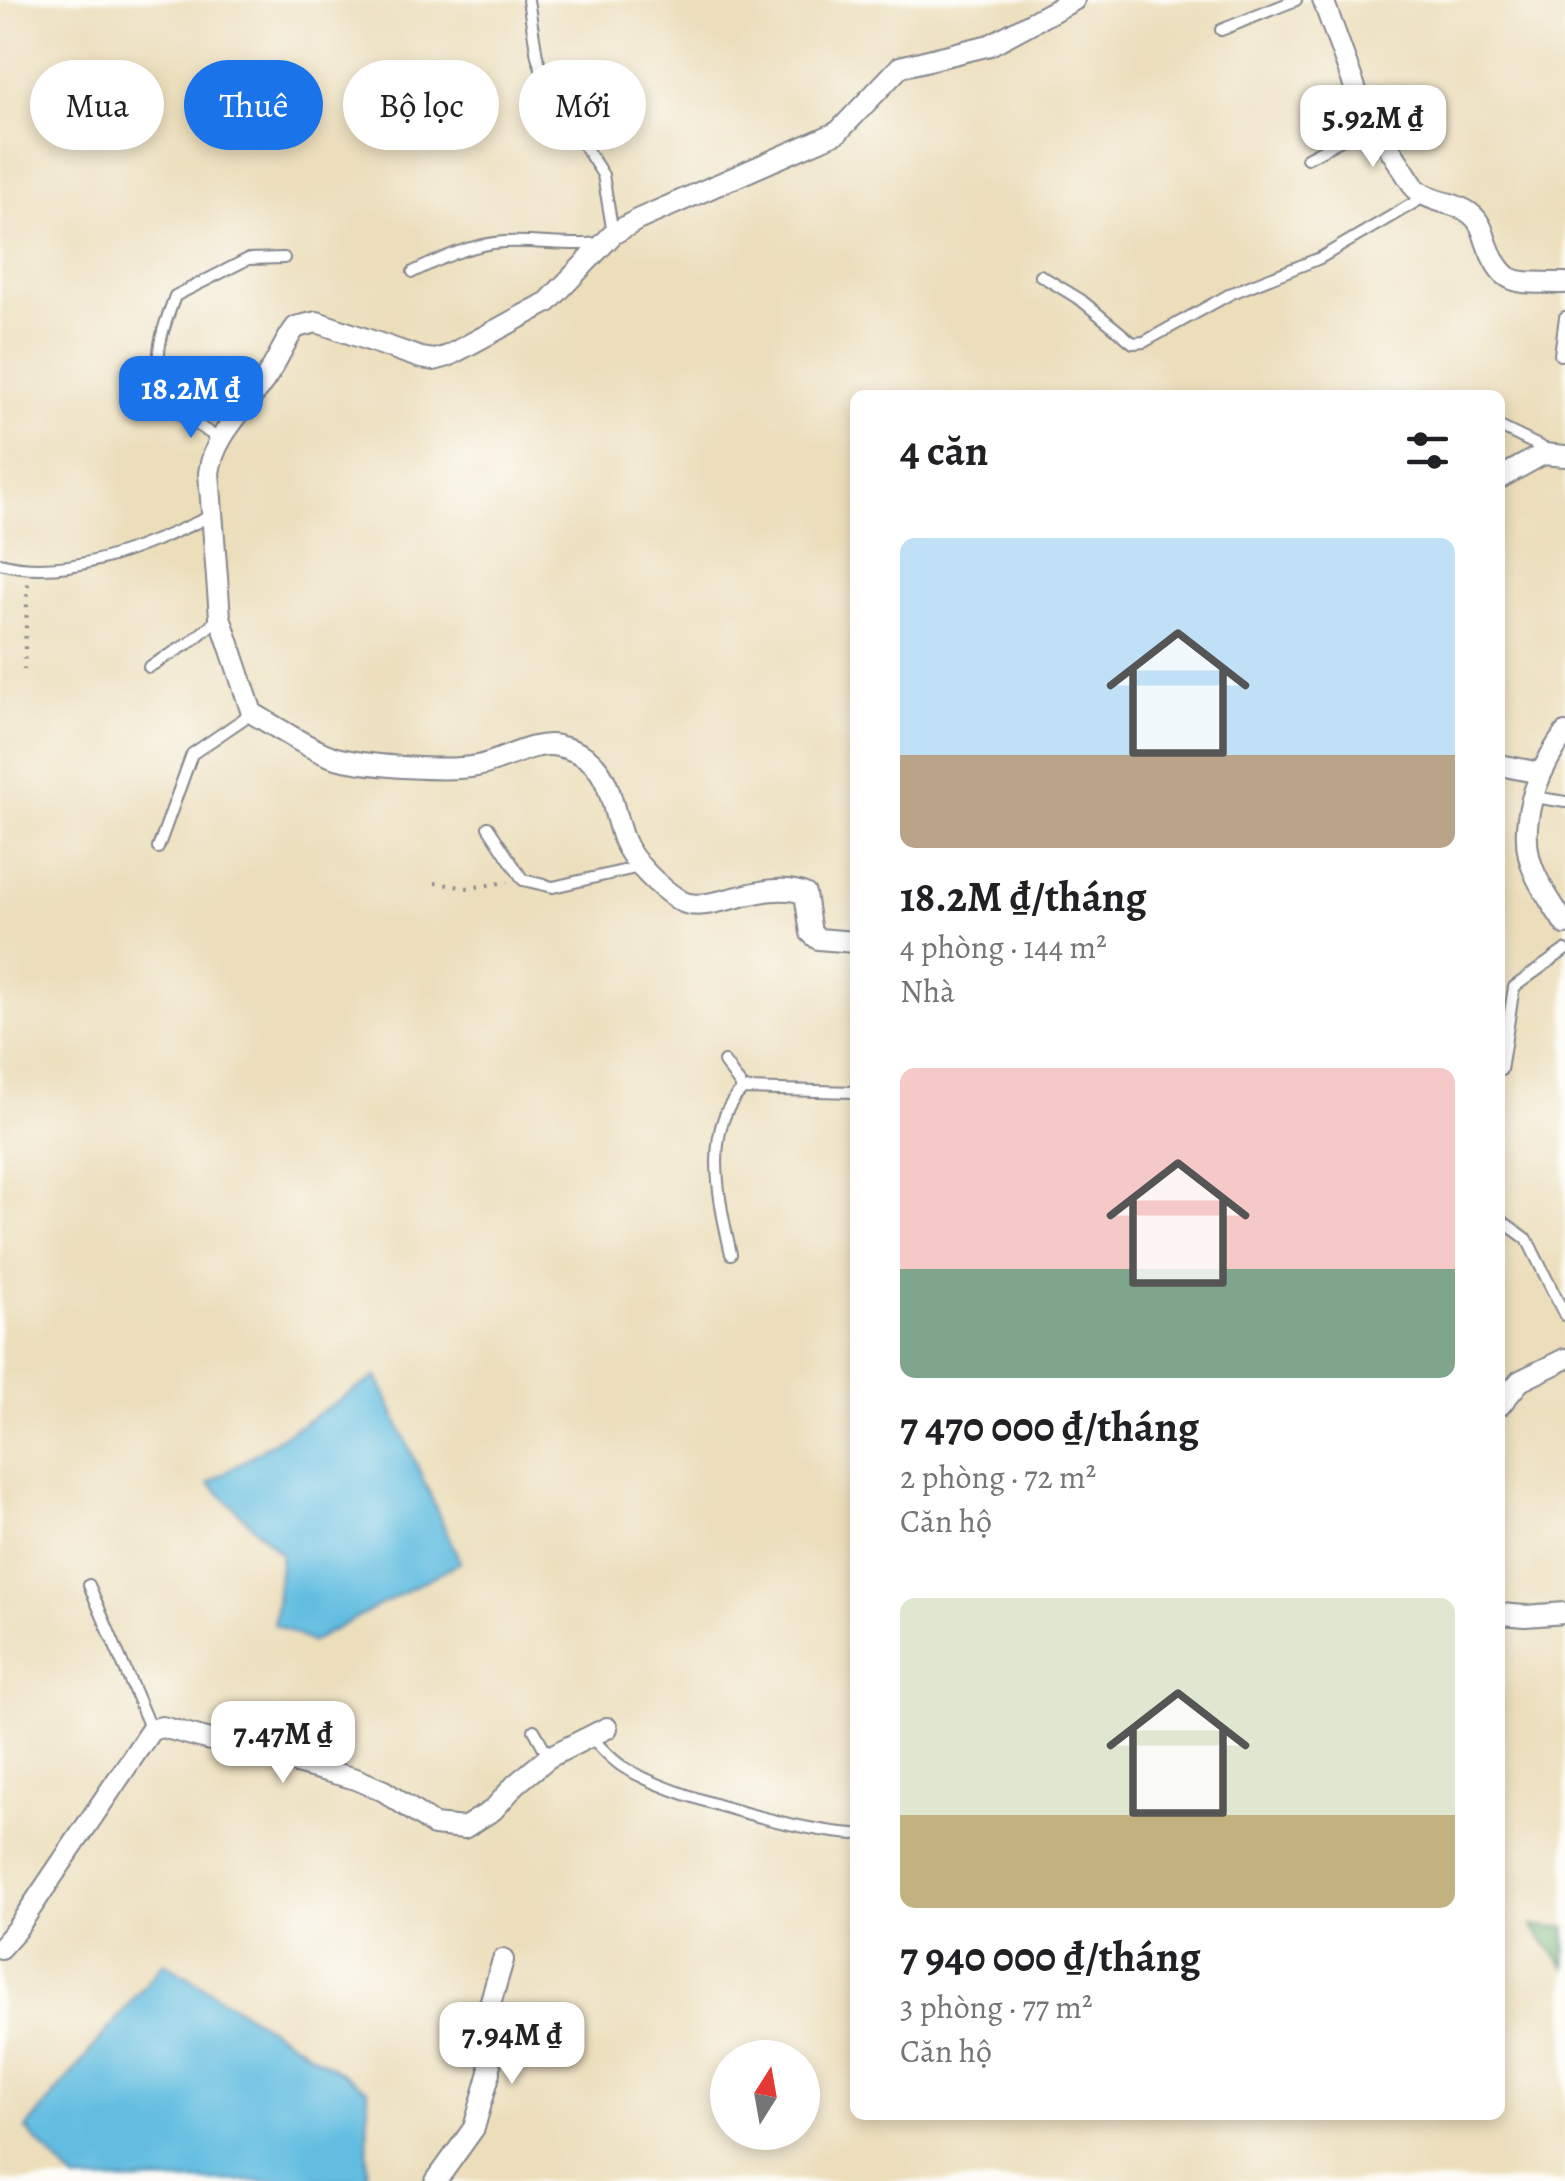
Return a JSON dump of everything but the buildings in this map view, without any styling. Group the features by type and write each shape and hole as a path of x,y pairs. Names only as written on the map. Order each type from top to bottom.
{"street":[{"path":"850,942 818,939 810,933 805,894 794,890 748,892 709,906 682,903 641,866 624,841 612,792 598,769 585,756 554,744 456,770 337,759 252,714 220,618 209,474 212,455 296,327 317,322 421,358 448,356 548,302 610,238 637,220 822,142 852,120 900,67 990,45 1074,0"},
{"path":"1323,0 1354,90 1415,188 1424,197 1474,216 1496,269 1504,277 1565,283"},
{"path":"1505,475 1543,454 1559,454"},
{"path":"1565,733 1540,773 1527,836 1536,876 1565,924"},
{"path":"1505,765 1540,773"},
{"path":"1505,1399 1520,1381 1565,1359"},
{"path":"1505,1614 1565,1612"},
{"path":"0,1948 151,1730 162,1727 356,1779 384,1790 434,1825 464,1828 493,1810 548,1757 598,1732"},
{"path":"436,2181 474,2128 490,2072 487,2014 503,1960"}],"lane":[{"path":"413,272 459,250 504,242 572,246 610,238 603,174 548,89 537,56 528,0"},
{"path":"1221,30 1296,0"},
{"path":"1308,158 1373,124"},
{"path":"1040,275 1081,300 1133,343 1144,342 1232,293 1320,258 1424,197"},
{"path":"220,439 164,403 156,364 159,338 175,296 248,259 284,258"},
{"path":"1560,355 1565,317"},
{"path":"1505,428 1559,454"},
{"path":"0,563 65,566 142,547 212,516"},
{"path":"149,668 192,642 220,618"},
{"path":"158,848 192,754 252,714"},
{"path":"1534,797 1565,802"},
{"path":"488,828 523,880 553,887 641,866"},
{"path":"1505,1035 1514,987 1565,950"},
{"path":"724,1062 743,1089"},
{"path":"731,1254 716,1190 718,1146 730,1101 743,1089 850,1092"},
{"path":"1505,1222 1526,1238 1565,1316"},
{"path":"89,1584 151,1730"},
{"path":"534,1730 548,1757"},
{"path":"598,1732 622,1767 675,1791 789,1823 850,1833"}],"path":[{"path":"24,670 28,566"},
{"path":"435,883 470,888 523,880"}],"green space":[{"path":"1532,1926 1565,1927 1565,1967"}],"water":[{"path":"377,1376 460,1562 311,1642 274,1624 281,1554 209,1483"},
{"path":"164,1962 368,2090 367,2181 75,2181 26,2129"}]}
